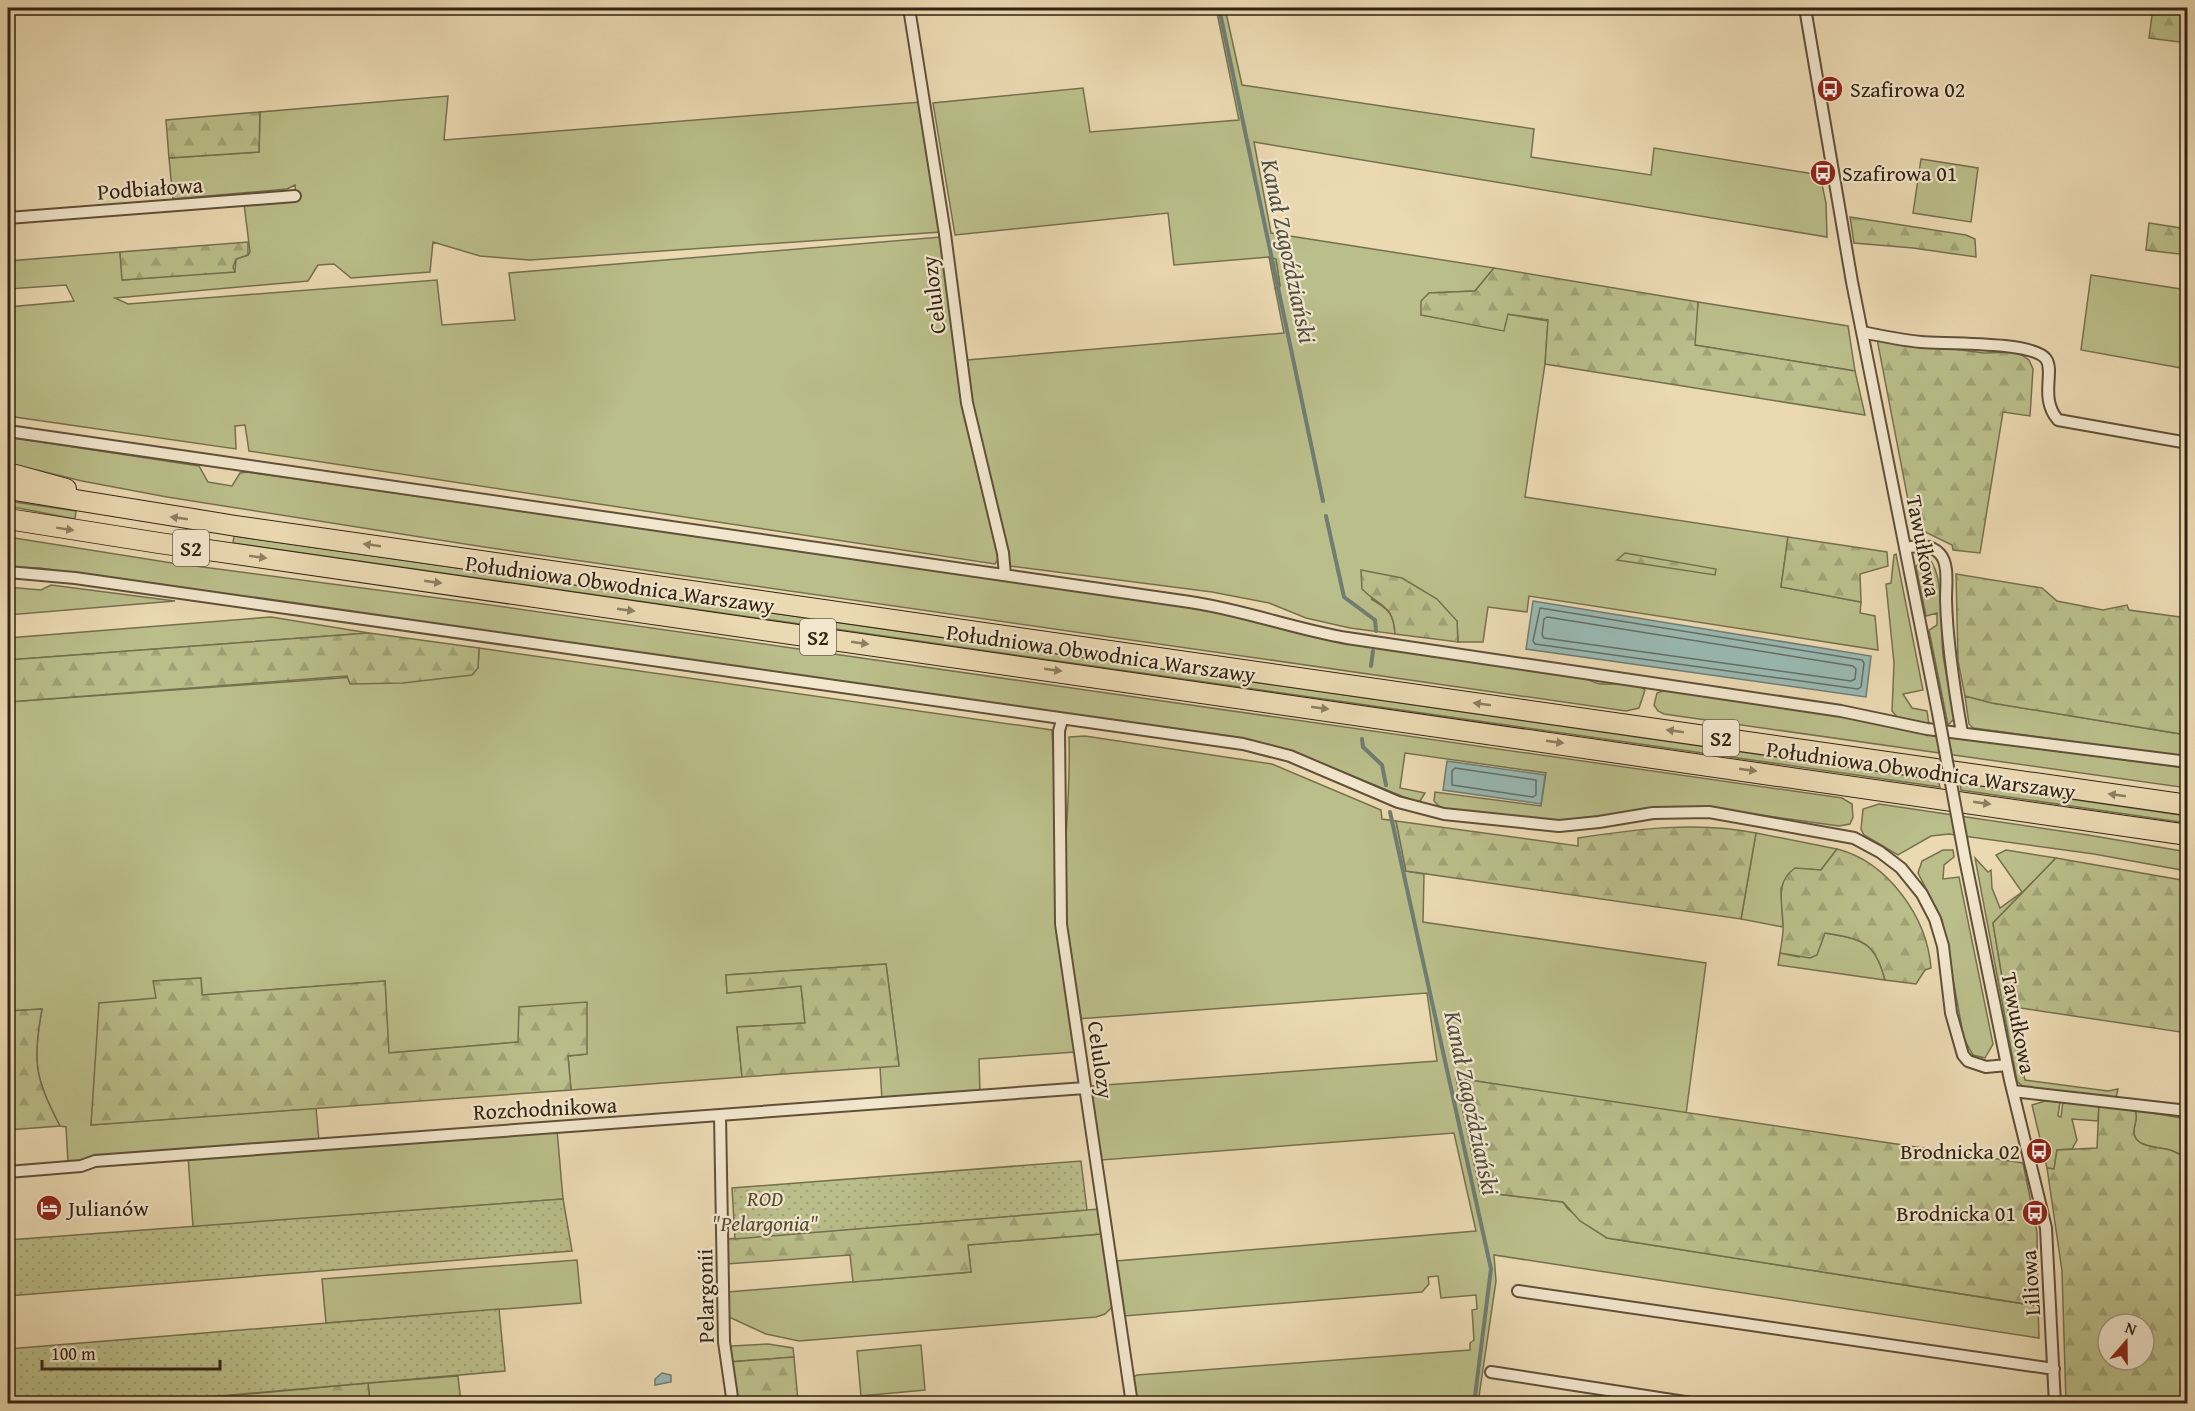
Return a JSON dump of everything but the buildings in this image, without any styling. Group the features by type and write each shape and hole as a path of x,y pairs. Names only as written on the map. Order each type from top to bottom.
{"highway":[{"path":"8,473 56,485 122,509"},
{"name":"Południowa Obwodnica Warszawy","path":"8,489 122,509 2187,805"},
{"name":"Południowa Obwodnica Warszawy","path":"8,519 169,545 2187,835"}],"street":[{"name":"Celulozy","path":"909,8 945,234 968,403 1004,553 1005,575"},
{"name":"Tawułkowa","path":"1805,8 1862,332 1965,859 2013,1091"},
{"name":"Podbiałowa","path":"8,218 295,196"},
{"path":"1862,332 1946,344 2009,346 2043,355 2049,363 2048,402 2058,420 2187,442"},
{"path":"8,431 1232,609 1312,632 1347,638 1841,711 1909,726 2187,762"},
{"path":"1905,548 1923,545 1942,555 1946,569 1948,638 1962,733"},
{"path":"8,572 75,578 1268,749 1310,764 1398,802 1444,814 1559,826 1653,813 1709,812 1854,838 1880,852 1900,868 1922,894 1935,920 1943,946 1951,1013 1963,1055 1968,1061 1986,1067 2007,1065"},
{"name":"Celulozy","path":"1062,720 1059,731 1061,924 1132,1404"},
{"name":"Rozchodnikowa","path":"8,1172 262,1148 1085,1088"},
{"path":"2013,1091 2187,1111"},
{"name":"Liliowa","path":"2013,1091 2046,1228 2055,1404"},
{"name":"Pelargonii","path":"720,1115 724,1342 733,1404"},
{"path":"1518,1291 2054,1370"},
{"path":"1491,1372 1698,1404"}],"green space":[{"path":"1216,8 1225,8 1242,85 1534,129 1531,157 1651,175 1654,148 1820,175 1826,203 1827,237 1254,142 1271,233 1494,268 1475,291 1429,293 1421,315 1503,330 1507,314 1548,321 1545,364 1525,497 1788,537 1781,587 1861,602 1860,613 1875,616 1878,650 1529,596 1527,612 1488,607 1483,642 1458,642 1457,621 1371,599 1382,606 1392,617 1395,634 1350,628 1306,618 1269,603 1212,592 1010,566 968,384 967,360 1284,333 1275,288 1280,286 1276,260 1269,257 1174,265 1168,213 955,235 933,103 1083,88 1090,132 1239,120"},
{"path":"2153,8 2187,8 2187,43 2149,38"},
{"path":"448,96 444,140 921,102 941,232 530,260 480,256 433,242 430,272 351,278 334,264 318,265 308,281 115,298 128,304 437,280 442,325 515,320 509,273 941,237 961,399 1000,556 995,564 249,451 245,425 235,426 236,449 8,416 8,307 74,301 66,285 8,289 8,261 120,252 123,280 235,271 236,259 250,252 244,204 296,199 295,185 287,189 173,199 169,158 259,152 260,112"},
{"path":"260,112 259,152 169,158 166,120"},
{"path":"8,145 13,209 8,209"},
{"path":"1921,159 1978,168 1971,222 1913,213"},
{"path":"1850,217 1966,235 1975,239 1976,257 1854,243"},
{"path":"2149,223 2187,229 2187,255 2146,250"},
{"path":"248,242 248,255 236,259 233,267 235,272 122,280 120,252"},
{"path":"1269,257 1276,259 1280,286 1275,288"},
{"path":"1494,268 1698,302 1695,345 1855,371 1865,415 1545,364 1548,320 1508,314 1504,331 1421,315 1421,301 1429,293 1475,291"},
{"path":"2091,275 2187,290 2187,369 2081,350"},
{"path":"1698,302 1848,326 1855,371 1694,345"},
{"path":"1877,339 1984,353 2017,352 2029,360 2033,369 2030,416 2003,412 1980,553 1953,550 1952,545 1913,526"},
{"path":"8,437 199,466 208,482 232,486 240,473 247,472 1231,612 1339,642 1585,677 1600,684 1631,684 1645,690 1639,708 1626,711 484,547 167,497 82,481 8,463"},
{"path":"8,501 76,511 75,519 8,506"},
{"path":"234,536 1938,780 1940,787 233,543"},
{"path":"8,537 172,563 476,603 1842,798 1852,804 1853,817 1850,824 1839,826 1709,808 1634,812 1555,821 1441,808 1434,801 1435,792 1541,806 1546,773 1405,753 1400,788 1425,793 1420,801 1416,802 1299,754 1254,741 40,568 8,567"},
{"path":"1788,537 1887,552 1888,566 1860,574 1861,602 1781,587"},
{"path":"1625,553 1716,569 1715,575 1617,560"},
{"path":"1896,554 1923,690 1903,694 1912,708 1927,711 1929,725 1898,718 1892,711 1894,663 1886,584 1891,583 1894,555"},
{"path":"1922,559 1929,559 1938,577 1943,655 1954,719 1948,725 1929,630 1937,625 1937,613 1926,616 1916,567"},
{"path":"1361,570 1402,578 1437,599 1457,621 1458,642 1395,634 1389,612 1362,589"},
{"path":"1956,574 2042,588 2057,601 2103,610 2127,605 2129,610 2187,618 2187,735 1992,703 1965,696 1958,661"},
{"path":"51,585 175,601 8,615 8,587 41,590"},
{"path":"271,617 369,633 8,660 8,638"},
{"path":"369,633 479,648 478,668 472,675 403,683 350,684 347,676 8,702 8,660"},
{"path":"479,648 1052,730 1057,826 1057,927 1075,1052 979,1059 980,1093 882,1100 880,1067 899,1065 886,964 726,975 727,993 801,986 805,1023 737,1027 742,1077 571,1090 568,1056 587,1054 519,1042 388,1053 385,981 202,995 201,978 154,981 157,998 94,1093 91,1125 316,1108 319,1141 68,1162 66,1127 60,1126 45,1095 38,1069 37,1043 42,1009 8,1011 8,702 478,668"},
{"path":"1666,690 1867,720 1931,735 2187,768 2187,788 1664,714 1654,705 1657,693"},
{"path":"1965,696 1992,703 2187,735 2187,757 1973,728 1969,724"},
{"path":"1085,736 1272,764 1381,810 1382,819 1396,821 1406,871 1424,874 1423,922 1706,963 1686,1114 1456,1078 1481,1192 1563,1202 1568,1209 1607,1238 2038,1306 2039,1338 1494,1255 1496,1281 1478,1403 1138,1403 1133,1377 1137,1375 1470,1350 1470,1343 1474,1340 1472,1310 1477,1309 1476,1295 1441,1298 1438,1276 1428,1277 1429,1284 1422,1292 1124,1316 1116,1261 1476,1231 1454,1133 1101,1160 1091,1086 1437,1061 1427,993 1077,1019 1065,925 1064,874 1069,737"},
{"path":"1960,783 2187,816 2187,823 1961,790"},
{"path":"1879,804 2187,852 2187,871 2094,854 1949,834 1931,836 1898,855 1864,835 1861,829 1863,809"},
{"path":"1396,821 1578,846 1578,838 1667,828 1712,827 1756,833 1741,919 1406,871"},
{"path":"1756,833 1837,849 1821,870 1802,869 1781,888 1783,927 1741,919"},
{"path":"1837,849 1873,866 1902,894 1913,911 1928,949 1931,968 1925,970 1916,984 1885,980 1877,957 1865,944 1849,937 1825,933 1817,955 1810,958 1780,953 1783,929 1781,896 1784,881 1795,868 1821,870"},
{"path":"1943,850 1953,850 1954,857 1944,865 1943,879 1959,877 1993,1044 1985,1058 1973,1055 1964,1039 1942,920 1918,873 1922,861"},
{"path":"2006,850 2056,858 1993,923 2007,1006 2025,1080 2108,1091 2118,1089 2116,1098 2024,1088 2017,1081 1975,858 1988,872 1991,870 1992,888 2000,908 2022,892 1996,855"},
{"path":"2056,858 2187,881 2187,1033 2007,1006 1993,923"},
{"path":"1824,933 1848,937 1865,944 1877,957 1885,980 1778,965 1780,953 1799,957 1821,944"},
{"path":"886,964 899,1066 742,1077 737,1027 805,1023 801,986 727,993 726,975"},
{"path":"201,978 202,995 385,981 389,1053 518,1042 519,1007 587,1002 587,1054 568,1056 571,1090 91,1125 99,1003 156,998 153,981"},
{"path":"42,1009 37,1043 38,1069 45,1095 60,1126 8,1130 8,1011"},
{"path":"1456,1078 2023,1163 2037,1232 2038,1306 1607,1238 1580,1221 1563,1202 1480,1192"},
{"path":"2045,1101 2060,1102 2058,1116 2061,1117 2063,1101 2099,1105 2098,1121 2072,1119 2077,1140 2072,1149 2057,1150 2054,1169 2047,1168 2032,1105"},
{"path":"2099,1105 2135,1110 2134,1133 2139,1142 2170,1150 2187,1158 2187,1403 2066,1403 2062,1271 2047,1168 2054,1169 2057,1150 2097,1148"},
{"path":"2135,1110 2187,1119 2187,1158 2170,1150 2139,1142 2134,1133"},
{"path":"557,1130 563,1199 193,1227 188,1156"},
{"name":"ROD \"Pelargonia\"","path":"1081,1161 1087,1210 735,1239 732,1188"},
{"path":"563,1199 572,1251 8,1296 8,1240"},
{"path":"1098,1209 1101,1234 968,1245 971,1272 853,1282 850,1255 727,1264 727,1239"},
{"path":"1101,1234 1112,1307 1105,1314 1096,1317 799,1341 766,1334 729,1317 728,1292 971,1272 968,1245"},
{"path":"577,1260 581,1303 326,1323 322,1279"},
{"path":"499,1309 505,1371 139,1403 8,1403 8,1349"},
{"path":"768,1344 793,1348 794,1357 729,1362 729,1348 732,1346"},
{"path":"921,1345 925,1390 861,1396 857,1351"},
{"path":"794,1357 798,1401 736,1403 729,1362"},
{"path":"458,1376 461,1403 370,1403 368,1383"},
{"path":"368,1383 370,1403 184,1404 184,1400"}],"water":[{"path":"1533,601 1871,656 1866,697 1526,649"},
{"path":"1447,761 1545,775 1541,804 1443,790"},
{"path":"662,1373 671,1375 671,1382 655,1385 655,1379"}],"waterway":[{"name":"Kanał Zagoździański","path":"1219,8 1323,501"},
{"name":"Kanał Zagoździański","path":"1326,516 1344,597 1375,620 1376,631"},
{"name":"Kanał Zagoździański","path":"1371,666 1373,651"},
{"name":"Kanał Zagoździański","path":"1362,739 1363,747 1382,765 1386,785"},
{"name":"Kanał Zagoździański","path":"1390,812 1491,1269 1474,1404"}],"place":[{"name":"Szafirowa 02","path":"1830,89"},
{"name":"Szafirowa 01","path":"1823,173"},
{"name":"Brodnicka 02","path":"2039,1151"},
{"name":"Julianów","path":"49,1208"},
{"name":"Brodnicka 01","path":"2035,1213"}]}
